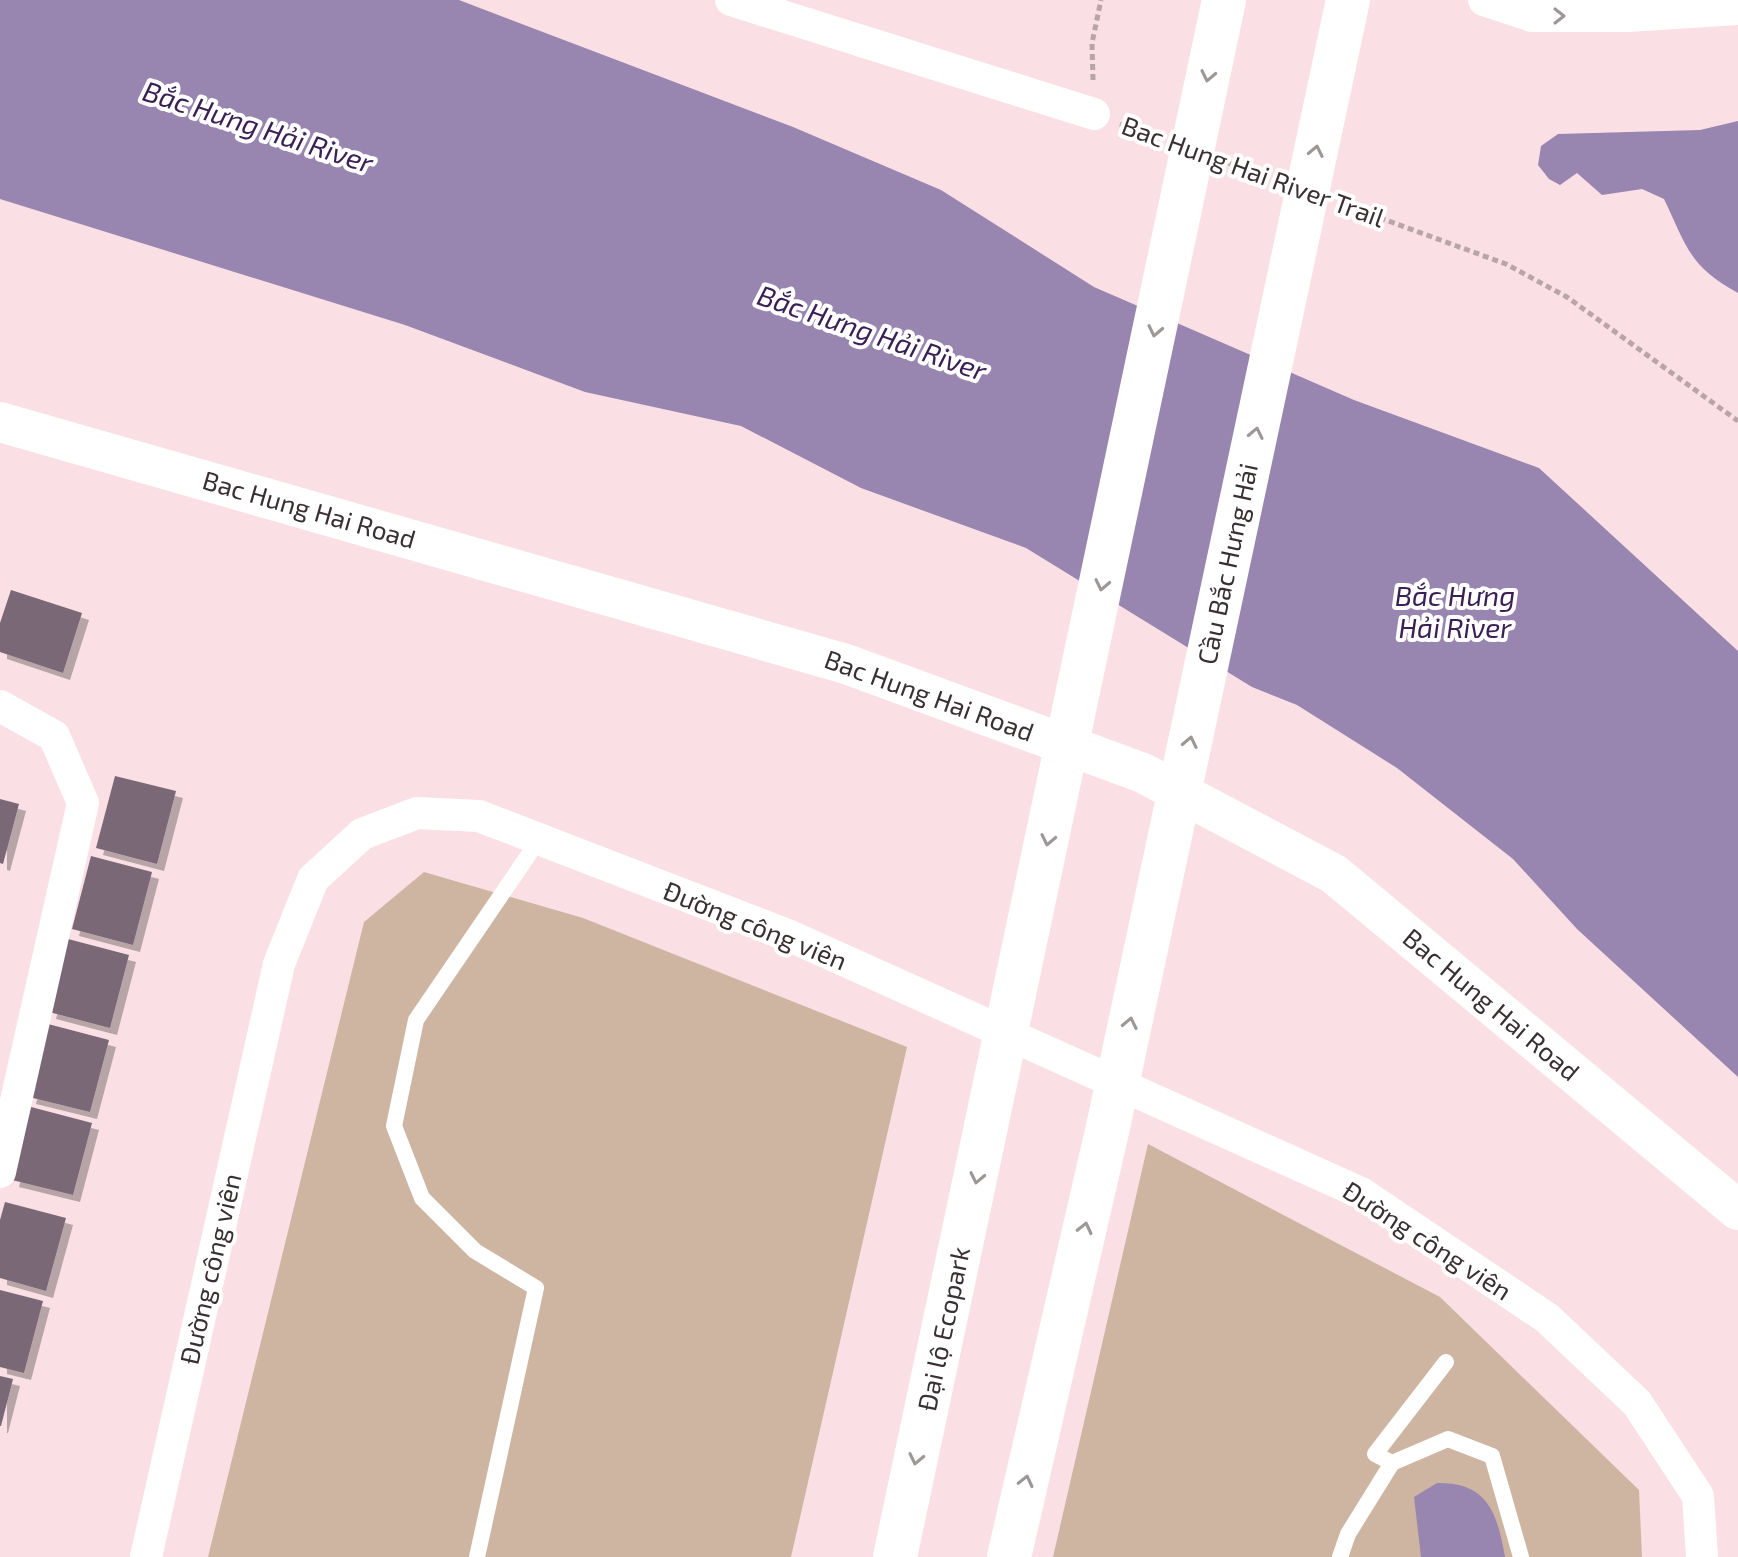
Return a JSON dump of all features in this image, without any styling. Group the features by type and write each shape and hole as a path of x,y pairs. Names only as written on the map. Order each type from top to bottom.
{"highway":[{"name":"Đại lộ Ecopark","path":"895,1557 1224,0"},
{"name":"Cầu Bắc Hưng Hải","path":"1009,1557 1108,1127 1348,0"}],"street":[{"name":"Bac Hung Hai River Trail","path":"731,0 1094,114"},
{"path":"1484,0 1532,16 1627,16 1738,9"},
{"name":"Bac Hung Hai Road","path":"0,422 846,664 1143,773 1334,874 1738,1210"},
{"path":"0,706 54,736 83,803 0,1172"},
{"name":"Đường công viên","path":"146,1557 279,964 313,879 362,834 417,813 479,816 790,936 1361,1193 1547,1318 1637,1403 1698,1496 1702,1557"}],"lane":[{"path":"477,1557 536,1288 475,1251 422,1198 394,1126 416,1020 538,841"},
{"path":"1392,1463 1375,1454 1446,1362"},
{"path":"1340,1557 1348,1534 1392,1463 1448,1439 1492,1456 1521,1557"}],"path":[{"path":"1094,114 1092,43 1101,0"},
{"name":"Bac Hung Hai River Trail","path":"1094,114 1166,140"},
{"name":"Bac Hung Hai River Trail","path":"1224,162 1282,182"},
{"name":"Bac Hung Hai River Trail","path":"1336,202 1506,264 1567,297 1738,421"}],"shaded area":[{"path":"424,872 583,918 907,1047 791,1557 208,1557 364,922"},
{"path":"1148,1144 1440,1297 1639,1490 1642,1557 1053,1557"}],"water":[{"name":"Bắc Hưng Hải River","path":"0,0 459,0 793,127 941,190 1094,287 1354,400 1539,468 1738,651 1738,1077 1577,929 1513,859 1397,768 1297,705 1252,687 1026,548 861,488 741,426 585,392 405,325 0,199"},
{"path":"1738,121 1738,293 1709,274 1691,254 1664,199 1642,189 1602,195 1577,173 1560,185 1549,179 1538,165 1541,146 1558,134 1700,130"},
{"path":"1437,1483 1454,1484 1479,1494 1493,1514 1505,1557 1421,1557 1414,1497"}],"building":[{"path":"11,590 82,613 63,673 0,652 0,623"},
{"path":"115,776 176,791 157,864 96,848"},
{"path":"0,799 19,804 3,864 0,863"},
{"path":"91,856 152,872 133,945 72,929"},
{"path":"68,939 129,955 110,1028 49,1012"},
{"path":"48,1024 109,1040 90,1112 29,1097"},
{"path":"31,1107 92,1123 73,1195 12,1180"},
{"path":"5,1202 66,1218 46,1291 0,1278 0,1220"},
{"path":"0,1290 43,1301 24,1373 0,1367"},
{"path":"0,1376 13,1379 1,1426 0,1426"}]}
